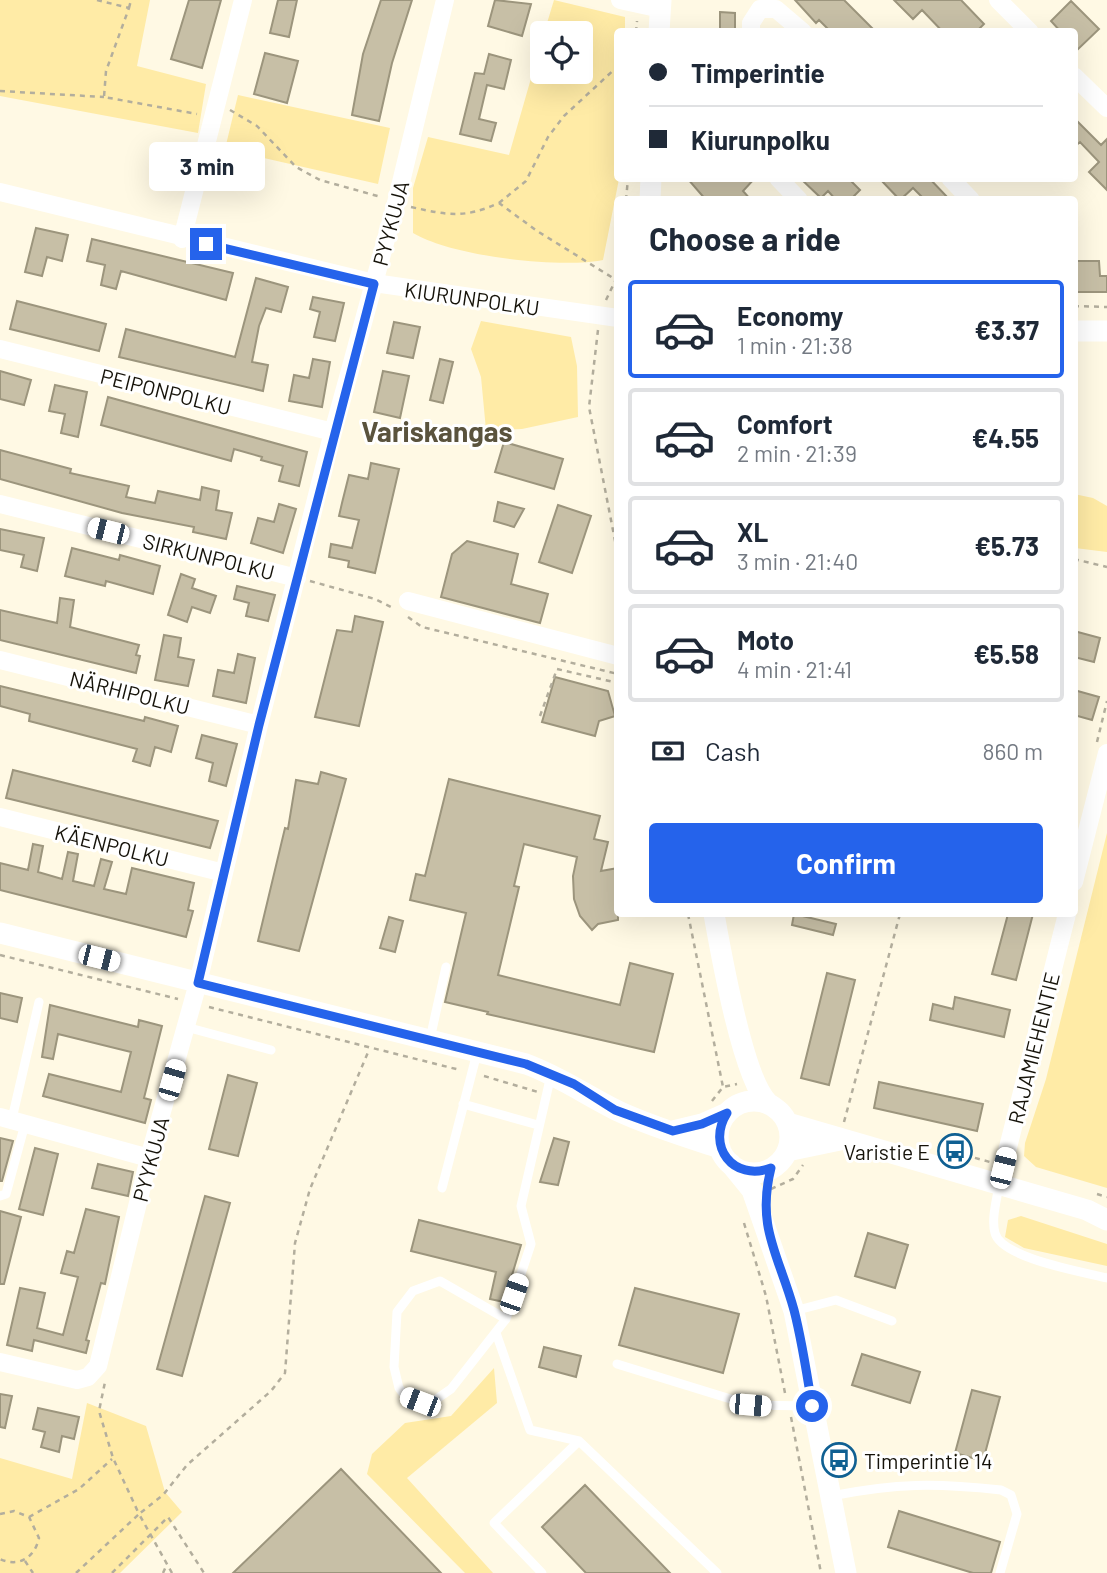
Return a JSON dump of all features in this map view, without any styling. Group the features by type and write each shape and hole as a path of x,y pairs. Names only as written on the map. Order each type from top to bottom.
{"street":[{"path":"182,239 243,0"},
{"name":"PYYKUJA","path":"0,1362 68,1380 88,1377 98,1366 149,1158 195,993 259,725 333,432 374,284 444,0"},
{"path":"620,0 661,4 659,28"},
{"path":"998,0 1026,28"},
{"path":"751,28 751,23 760,9 776,9 798,28"},
{"path":"1078,80 1107,108"},
{"path":"782,182 795,196"},
{"path":"954,182 967,196"},
{"name":"KIURUNPOLKU","path":"0,192 182,239 374,284 610,317"},
{"path":"1078,331 1107,331"},
{"name":"PEIPONPOLKU","path":"0,349 333,432"},
{"name":"SIRKUNPOLKU","path":"0,503 297,578"},
{"path":"408,601 614,655"},
{"name":"NÄRHIPOLKU","path":"0,660 259,725"},
{"path":"1078,866 1107,753"},
{"name":"KÄENPOLKU","path":"0,817 224,873"},
{"path":"715,917 747,1061 760,1095 777,1108 788,1123 790,1134 787,1151"},
{"name":"RAJAMIEHENTIE","path":"999,1183 1066,917"},
{"path":"0,933 195,993 430,1041 552,1073 615,1110 673,1131 725,1156 749,1172 771,1168"},
{"path":"747,1061 731,1109 718,1133 725,1156 752,1191 765,1221 794,1311 846,1573"},
{"path":"673,1131 702,1124 731,1109 757,1101 768,1103"},
{"path":"12,1120 149,1158"},
{"path":"788,1123 843,1131 999,1183 1097,1211 1107,1220"},
{"path":"765,1221 765,1191 771,1168 787,1151 843,1131"}],"lane":[{"path":"430,1041 446,967"},
{"path":"0,1196 6,1194 12,1120 40,1002"},
{"path":"186,1027 271,1050"},
{"path":"442,1188 477,1052"},
{"path":"506,1319 440,1282 413,1291 397,1312 394,1367 400,1388 407,1397 420,1402 435,1400 466,1373 506,1319 531,1244 521,1206 552,1073"},
{"path":"463,1104 538,1125"},
{"path":"999,1183 994,1233 1001,1245 1016,1253 1107,1278"},
{"path":"794,1311 836,1300 892,1321"},
{"path":"496,1333 530,1430 579,1441 717,1573"},
{"path":"617,1364 750,1405 812,1406"},
{"path":"542,1573 494,1523 579,1441"},
{"path":"831,1496 889,1485 924,1483 1001,1490 1011,1495 1017,1514 1000,1573"}],"path":[{"path":"97,0 129,8"},
{"path":"104,96 106,71 131,0"},
{"path":"499,202 526,181 548,137 564,116 614,70"},
{"path":"0,91 104,96 212,114"},
{"path":"614,286 605,302 610,317 589,407 614,535"},
{"path":"1078,306 1107,307"},
{"path":"1078,560 1107,567"},
{"path":"540,716 557,669 614,682"},
{"path":"689,917 723,1087"},
{"path":"843,1131 899,917"},
{"path":"0,955 195,993 370,1049 472,1073 546,1095"},
{"path":"76,1573 163,1495 187,1465 271,1391 285,1373 295,1243 310,1189 370,1049"},
{"path":"101,1396 99,1411 113,1458 139,1514 172,1573"},
{"path":"29,1517 79,1489 113,1458"},
{"path":"0,1514 14,1511 29,1517 35,1523 39,1538 34,1552 25,1560 12,1563 0,1559"},
{"path":"111,1573 168,1517 204,1573"},
{"path":"25,1560 33,1573"},
{"path":"163,1573 167,1564"}],"shaded area":[{"path":"0,0 150,0 137,66 206,84 198,133 0,96"},
{"path":"554,0 625,17 625,28 614,28 614,182 618,182 603,260 560,263 506,258 453,248 413,233 413,188 428,137 509,155 530,82 530,84 593,84 593,21 548,21"},
{"path":"238,95 390,128 378,184 225,149"},
{"path":"481,321 571,337 577,366 578,417 522,429 486,430 481,377 471,349"},
{"path":"1078,495 1093,498 1107,506 1107,552 1078,548"},
{"path":"1107,833 1107,1188 1036,1167 1024,1156 1025,1143 1046,1079"},
{"path":"1021,1216 1107,1244 1107,1266 1024,1248 1005,1237 1008,1220"},
{"path":"494,1368 497,1403 407,1478 493,1573 465,1573 367,1474 372,1454 405,1423 451,1416"},
{"path":"87,1403 146,1426 165,1492 182,1512 120,1573 0,1573 0,1458 72,1479"}],"building":[{"path":"189,0 221,0 202,68 171,59"},
{"path":"278,0 297,0 289,37 270,33"},
{"path":"381,0 412,0 392,63 379,121 352,115 363,54"},
{"path":"495,0 531,4 522,36 488,26"},
{"path":"795,0 844,0 872,28 827,28 819,20 816,23"},
{"path":"894,0 961,0 984,24 980,28 939,28 922,10 913,19"},
{"path":"1071,1 1099,29 1078,49 1078,28 1057,28 1051,21"},
{"path":"720,12 735,13 735,28 720,28"},
{"path":"265,53 298,61 287,103 254,94"},
{"path":"489,54 511,60 504,89 487,85 479,119 496,123 491,141 460,134 475,73 484,74"},
{"path":"1078,122 1101,145 1107,139 1107,190 1089,172 1099,162 1080,142 1078,144"},
{"path":"690,182 751,182 743,191 747,196 703,196"},
{"path":"804,182 852,182 860,190 854,196 832,196 828,191 819,196"},
{"path":"883,182 933,182 946,196 921,196 913,188 904,196 896,196"},
{"path":"36,228 68,235 62,261 47,257 42,276 25,272"},
{"path":"92,239 233,273 226,300 121,271 116,289 101,285 105,265 87,261"},
{"path":"1078,261 1099,261 1100,276 1107,276 1107,292 1078,292"},
{"path":"256,278 288,287 281,312 266,308 259,326 252,362 268,365 263,391 119,357 126,329 235,357"},
{"path":"313,297 344,303 335,341 314,337 320,312 310,309"},
{"path":"17,301 106,324 99,351 10,329"},
{"path":"394,322 420,327 413,358 387,353"},
{"path":"313,359 330,362 322,407 289,401 294,375 309,378"},
{"path":"440,359 453,362 443,403 430,400"},
{"path":"0,371 31,380 24,405 0,399"},
{"path":"383,371 409,376 400,418 374,412"},
{"path":"55,385 87,392 78,437 61,433 65,414 49,411"},
{"path":"108,397 307,452 299,486 279,481 283,466 261,460 262,457 234,449 231,461 101,425"},
{"path":"504,442 563,459 554,489 495,472"},
{"path":"0,450 71,469 70,473 129,486 126,497 155,503 158,491 200,500 202,487 219,491 216,510 232,513 226,539 193,532 194,527 122,513 0,479"},
{"path":"371,463 399,469 375,573 348,567 349,561 329,557 331,544 352,548 359,520 339,516 349,475 368,479"},
{"path":"498,502 524,509 514,527 494,521"},
{"path":"279,504 296,509 283,553 251,543 258,518 274,522"},
{"path":"558,505 591,516 572,573 539,562"},
{"path":"0,529 44,538 37,571 21,567 24,555 0,550"},
{"path":"467,541 518,554 511,584 548,594 540,623 441,597 452,554"},
{"path":"72,548 119,560 120,555 160,566 153,594 106,581 105,586 65,576"},
{"path":"181,574 195,579 192,588 216,596 210,613 192,607 187,622 168,615"},
{"path":"237,586 275,595 268,621 246,616 249,603 234,599"},
{"path":"60,598 74,600 70,627 139,645 136,655 140,656 136,673 0,640 0,610 57,623"},
{"path":"355,616 383,622 359,726 315,717 337,630 352,632"},
{"path":"1078,632 1100,638 1094,662 1078,658"},
{"path":"164,635 181,638 178,657 194,660 188,686 155,680"},
{"path":"238,654 255,658 246,703 213,696 218,670 234,673"},
{"path":"555,677 608,691 614,716 599,721 595,736 542,722"},
{"path":"0,686 144,721 145,717 178,726 171,752 155,747 150,766 133,761 137,749 29,721 30,714 0,706"},
{"path":"1078,691 1099,697 1092,720 1078,716"},
{"path":"202,735 237,744 226,786 209,781 213,763 196,758"},
{"path":"13,770 218,821 210,848 6,798"},
{"path":"321,772 346,779 299,951 258,941 285,828 288,829 296,780 318,784"},
{"path":"449,779 600,816 594,839 608,842 601,871 614,869 614,917 618,917 618,920 598,924 592,930 580,916 574,899 573,876 577,857 524,844 514,886 519,887 498,975 620,1005 630,963 673,974 654,1052 445,1002 466,913 410,900 416,874 425,876"},
{"path":"33,844 43,846 38,872 62,879 68,852 78,854 73,881 94,886 101,859 112,862 104,889 126,894 132,868 194,883 188,910 193,911 186,937 0,890 0,863 28,870"},
{"path":"389,917 403,921 395,952 380,948"},
{"path":"793,917 807,917 836,924 833,935 792,925"},
{"path":"1007,917 1032,917 1016,980 992,974"},
{"path":"827,973 855,980 829,1085 801,1078"},
{"path":"0,993 22,998 17,1022 0,1018"},
{"path":"955,997 1010,1010 1004,1037 930,1020 933,1004 953,1009"},
{"path":"50,1005 138,1027 139,1020 162,1026 144,1098 151,1100 145,1123 43,1096 49,1074 121,1092 131,1052 58,1034 53,1059 42,1057"},
{"path":"228,1075 257,1083 238,1156 209,1149"},
{"path":"879,1082 983,1104 977,1131 874,1108"},
{"path":"0,1138 13,1141 2,1181 0,1181"},
{"path":"554,1138 569,1142 558,1185 540,1182"},
{"path":"35,1148 58,1154 43,1215 19,1209"},
{"path":"98,1164 133,1172 128,1196 92,1188"},
{"path":"205,1196 230,1203 182,1376 157,1369"},
{"path":"86,1209 119,1217 105,1284 101,1283 86,1340 89,1341 86,1353 34,1340 32,1351 7,1345 20,1288 45,1293 37,1328 63,1335 78,1277 61,1273 67,1251 74,1253"},
{"path":"0,1211 21,1217 4,1284 0,1284"},
{"path":"419,1220 521,1245 504,1302 490,1299 496,1272 411,1251"},
{"path":"868,1233 908,1245 895,1288 855,1276"},
{"path":"635,1288 739,1314 723,1373 619,1345"},
{"path":"544,1347 581,1356 576,1377 539,1367"},
{"path":"862,1354 920,1372 910,1403 852,1385"},
{"path":"972,1390 1000,1397 983,1461 955,1453"},
{"path":"0,1394 12,1396 5,1428 0,1427"},
{"path":"38,1408 79,1417 74,1439 62,1436 59,1452 41,1447 45,1432 33,1429"},
{"path":"341,1469 441,1573 233,1573"},
{"path":"585,1485 670,1573 586,1573 542,1527"},
{"path":"899,1511 1000,1542 991,1573 973,1573 888,1547"}],"place":[{"name":"Varistie E","path":"955,1151"},
{"name":"Timperintie 14","path":"839,1460"}],"district":[{"name":"Variskangas","path":"437,431"}],"route":[{"path":"206,244 374,284 333,432 259,725 198,983 526,1064 574,1084 615,1110 673,1131 702,1124 727,1113 718,1133 720,1148 730,1163 749,1172 771,1168 765,1191 765,1221 794,1311 812,1406"}]}
